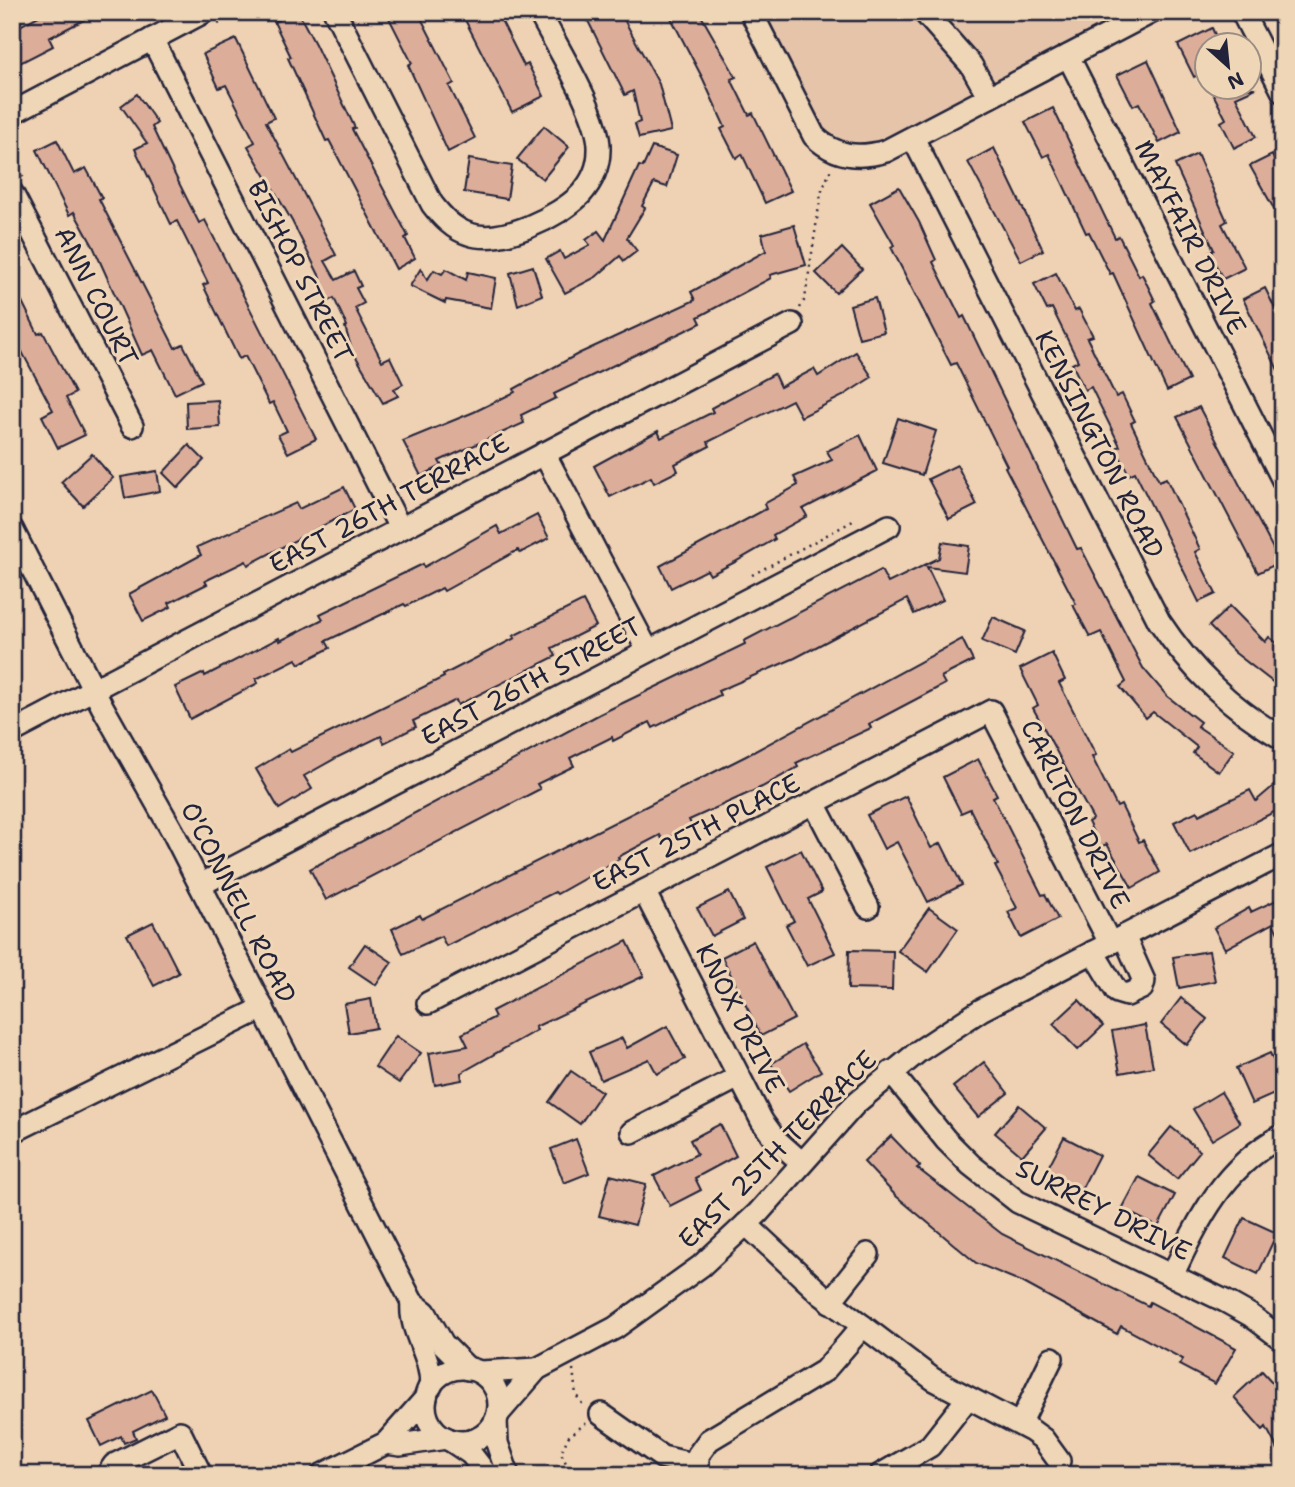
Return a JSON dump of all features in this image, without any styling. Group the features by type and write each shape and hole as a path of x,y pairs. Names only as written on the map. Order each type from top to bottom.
{"street":[{"path":"335,12 432,204 442,217 462,231 484,237 513,233 571,204 593,178 600,147 593,118 539,12"},
{"path":"1242,12 1283,92"},
{"path":"929,14 971,65 989,97"},
{"path":"758,15 809,127 839,160 873,155 913,138 1145,14"},
{"path":"12,113 152,40 206,21"},
{"name":"BISHOP STREET","path":"152,40 400,528"},
{"name":"MAYFAIR DRIVE","path":"1068,56 1283,480"},
{"name":"KENSINGTON ROAD","path":"913,138 1158,621 1186,660 1216,691 1283,739"},
{"name":"ANN COURT","path":"12,193 132,426"},
{"name":"EAST 26TH TERRACE","path":"12,732 792,324"},
{"path":"544,453 648,651"},
{"name":"O'CONNELL ROAD","path":"12,529 93,689 200,885 412,1302 425,1312 443,1344 474,1371"},
{"name":"EAST 26TH STREET","path":"200,885 885,529"},
{"name":"EAST 25TH PLACE","path":"428,1003 991,711"},
{"name":"CARLTON DRIVE","path":"991,711 1109,944"},
{"path":"814,803 868,907"},
{"name":"EAST 25TH TERRACE","path":"497,1417 537,1369 643,1310 701,1266 746,1224 856,1102 891,1072 981,1010 1283,854"},
{"name":"KNOX DRIVE","path":"644,891 762,1121 775,1139 801,1162"},
{"path":"12,1132 263,1008"},
{"name":"SURREY DRIVE","path":"891,1072 946,1140 997,1186 1047,1218 1250,1315 1283,1340"},
{"path":"632,1132 739,1077"},
{"path":"1172,1276 1197,1222 1216,1192 1249,1157 1283,1135"},
{"path":"746,1224 830,1302 933,1379 967,1399 1020,1424 1043,1439 1059,1461"},
{"path":"830,1302 868,1254"},
{"name":"O'CONNELL ROAD","path":"412,1302 410,1320 427,1356 428,1392"},
{"path":"591,1406 655,1453 697,1470 698,1455 709,1440 824,1371 863,1326"},
{"path":"1020,1424 1052,1358"},
{"name":"EAST 25TH TERRACE","path":"474,1371 537,1369"},
{"path":"386,1443 447,1372 474,1371 495,1388 499,1401 497,1443 508,1475"},
{"path":"428,1392 429,1421 448,1439 471,1454 487,1475"},
{"path":"880,1475 930,1446 967,1399"},
{"path":"323,1475 386,1443 448,1439 468,1442 480,1438 497,1417"},
{"path":"107,1475 114,1465 180,1432 196,1473"}],"path":[{"path":"206,21 241,12"},
{"path":"792,324 805,299 821,193 839,160"},
{"path":"748,578 853,521 885,529"},
{"path":"572,1475 561,1453 568,1437 587,1422 582,1418 591,1406 576,1395 573,1369"}],"shaded area":[{"path":"763,12 1130,12 883,141 865,146 846,144 822,127"}],"building":[{"path":"46,12 99,12 49,38 53,46 20,63 12,47 12,30"},
{"path":"298,12 315,44 355,128 352,129 408,236 405,238 415,258 396,269 329,140 326,141 288,58 291,57 274,22"},
{"path":"395,12 418,12 454,83 449,86 475,138 448,152 408,65 412,63 388,16"},
{"path":"461,12 497,12 524,66 528,64 544,96 512,112"},
{"path":"600,12 620,12 659,84 671,131 639,138 635,124 640,122 633,91 625,95 587,19"},
{"path":"668,12 699,12 736,77 731,79 749,115 753,113 791,191 765,203 742,154 736,158 721,129 725,127"},
{"path":"1194,37 1194,77 1178,45"},
{"path":"236,39 274,118 266,122 336,255 325,261 336,280 354,271 361,286 356,288 364,303 355,308 382,361 390,357 403,384 394,389 398,396 383,403 352,350 345,327 347,326 334,298 328,301 318,281 321,279 292,221 248,146 255,142 226,85 219,88 203,54"},
{"path":"1148,60 1181,132 1159,143 1139,103 1133,106 1117,75"},
{"path":"137,94 157,123 152,127 199,223 205,220 316,439 288,453 278,435 287,431 273,402 269,404 245,356 239,359 203,285 208,283 177,221 171,224 135,149 147,143 121,106"},
{"path":"1217,102 1238,102 1256,137 1234,148 1221,122 1226,119"},
{"path":"1053,108 1115,238 1119,236 1139,276 1142,274 1155,301 1152,303 1189,380 1167,391 1113,273 1110,274 1089,232 1086,233 1049,154 1043,157 1025,122"},
{"path":"544,126 569,147 543,179 517,159"},
{"path":"57,140 74,174 86,168 175,348 183,344 202,381 175,394 153,350 142,355 93,246 74,212 69,215 37,150"},
{"path":"652,147 677,155 667,187 654,183 642,206 645,208 627,238 637,251 624,261 620,256 596,277 565,293 546,259 560,251 564,259 590,245 586,240 598,231 605,240 639,166 643,167"},
{"path":"994,148 1043,250 1021,261 968,162"},
{"path":"1197,154 1227,221 1222,224 1245,268 1223,279 1209,252 1214,250 1175,165"},
{"path":"1272,155 1283,178 1283,225 1250,166"},
{"path":"469,159 512,166 507,199 464,192"},
{"path":"899,187 919,222 936,260 933,262 961,318 964,316 1077,549 1081,548 1143,668 1167,696 1200,722 1197,726 1234,751 1219,772 1193,753 1197,747 1153,712 1146,718 1120,687 1126,682 1101,632 1090,637 956,363 951,365 891,247 894,245 870,203"},
{"path":"794,225 806,265 770,275 771,278 698,317 701,323 554,394 556,398 521,415 524,423 439,461 442,466 421,476 403,441 474,412 515,392 514,389 578,354 695,300 691,292 766,251 762,234"},
{"path":"842,248 862,269 836,293 816,273"},
{"path":"533,266 542,295 518,305 510,273"},
{"path":"421,268 427,280 434,270 442,274 446,269 466,280 468,272 496,278 491,308 446,300 445,303 410,286"},
{"path":"1056,273 1075,311 1079,309 1093,336 1087,338 1116,397 1122,394 1135,421 1131,423 1159,481 1166,478 1200,549 1195,552 1216,594 1199,602 1135,472 1129,475 1116,448 1120,446 1091,387 1085,390 1072,364 1078,361 1052,308 1047,310 1034,284"},
{"path":"12,281 38,334 43,332 75,393 66,398 85,435 58,448 42,416 53,410 12,333"},
{"path":"1265,288 1283,325 1283,380 1243,299"},
{"path":"875,298 884,332 859,338 850,305"},
{"path":"856,352 872,377 841,397 801,417 792,400 708,442 710,446 675,464 678,471 654,483 651,477 610,497 594,466 658,431 661,438 713,412 711,408 774,374 780,387 814,369 818,376"},
{"path":"218,400 220,427 187,429 186,402"},
{"path":"1199,407 1280,562 1258,573 1177,417"},
{"path":"898,418 936,431 922,475 883,463"},
{"path":"860,435 877,471 803,509 807,516 773,535 775,539 735,562 710,575 707,570 671,588 660,566 766,509 764,504 798,485 794,477 832,460 827,451"},
{"path":"189,445 204,460 178,488 163,473"},
{"path":"92,454 113,478 83,506 61,482"},
{"path":"957,465 977,505 949,519 928,479"},
{"path":"157,471 160,491 125,498 121,477"},
{"path":"344,487 355,509 248,565 246,561 205,581 207,584 169,603 171,607 143,621 129,594 201,555 197,547 296,503 299,509"},
{"path":"537,515 549,538 520,553 518,550 444,591 442,588 406,606 404,604 326,641 330,648 299,664 296,659 256,679 258,683 190,719 175,687 204,673 205,676 279,638 280,641 323,619 320,614 423,564 424,567 497,526 501,534"},
{"path":"942,542 969,546 965,572 927,567 943,600 914,614 907,599 795,658 718,691 720,695 653,728 650,722 613,741 612,737 570,758 574,766 537,784 540,789 326,900 310,869 600,714 745,644 744,641 881,570 888,583 939,558"},
{"path":"583,601 596,626 552,648 556,656 458,705 456,700 413,721 416,727 384,743 381,736 338,757 304,776 312,789 279,809 256,769 289,749 291,752 444,677 443,675 515,638 513,636"},
{"path":"1230,606 1265,642 1269,637 1283,648 1283,690 1234,652 1209,626"},
{"path":"993,617 1025,631 1015,655 982,641"},
{"path":"962,639 973,661 941,677 945,684 869,724 871,728 796,763 798,767 762,787 689,820 692,826 663,841 660,835 618,857 619,859 557,894 555,892 446,946 441,936 403,954 392,929 420,915 422,919 746,756"},
{"path":"1052,653 1065,680 1059,683 1096,755 1092,757 1117,807 1121,805 1139,842 1143,840 1160,872 1132,888 1107,844 1100,847 1088,822 1093,819 1033,708 1038,705 1020,669"},
{"path":"978,759 997,795 993,797 1042,895 1045,894 1058,919 1021,938 1008,912 1017,908 995,866 998,865 970,809 961,813 943,777"},
{"path":"1283,778 1283,809 1190,854 1174,822 1197,811 1199,815 1250,790 1256,801"},
{"path":"906,796 931,848 941,843 962,885 928,902 897,842 884,849 867,815"},
{"path":"801,850 822,892 808,899 835,953 807,966 786,925 794,921 767,867"},
{"path":"729,892 743,920 712,936 697,908"},
{"path":"1283,897 1283,943 1273,923 1225,949 1214,928 1249,908 1251,912"},
{"path":"929,908 958,929 928,972 898,951"},
{"path":"153,922 179,973 154,986 127,935"},
{"path":"627,941 644,976 535,1027 537,1030 461,1073 462,1080 435,1085 429,1053 468,1046 462,1034 495,1017 492,1011"},
{"path":"753,941 794,1019 761,1036 722,957"},
{"path":"365,944 392,962 376,985 349,967"},
{"path":"849,950 893,951 892,990 848,989"},
{"path":"1209,951 1215,981 1179,988 1173,957"},
{"path":"1181,998 1207,1019 1187,1045 1161,1024"},
{"path":"371,999 376,1028 349,1033 344,1004"},
{"path":"1079,1000 1103,1026 1078,1050 1053,1024"},
{"path":"1145,1025 1153,1067 1120,1073 1112,1031"},
{"path":"667,1026 685,1059 657,1074 649,1059 601,1080 589,1052 622,1038 627,1048"},
{"path":"396,1036 421,1053 399,1083 375,1067"},
{"path":"803,1044 821,1071 789,1091 771,1064"},
{"path":"1270,1053 1283,1081 1283,1090 1252,1104 1236,1068"},
{"path":"984,1062 1008,1093 978,1117 953,1087"},
{"path":"571,1071 602,1092 580,1124 549,1102"},
{"path":"1221,1092 1240,1123 1212,1140 1193,1109"},
{"path":"1019,1105 1046,1128 1022,1156 995,1133"},
{"path":"720,1124 736,1156 695,1178 701,1190 670,1206 654,1176 697,1154 690,1140"},
{"path":"1171,1127 1200,1151 1177,1179 1148,1155"},
{"path":"891,1136 920,1166 917,1168 1002,1234 1148,1306 1150,1302 1236,1348 1215,1384 1179,1365 1183,1359 1121,1326 1117,1334 1022,1282 976,1263 896,1196 864,1162"},
{"path":"1064,1137 1099,1155 1080,1192 1045,1173"},
{"path":"576,1139 589,1173 564,1183 551,1149"},
{"path":"610,1175 646,1184 635,1225 599,1216"},
{"path":"1139,1177 1175,1195 1158,1227 1122,1209"},
{"path":"1244,1218 1277,1233 1258,1274 1225,1258"},
{"path":"1262,1371 1283,1394 1283,1459 1266,1427 1263,1430 1234,1397"},
{"path":"152,1390 165,1415 133,1431 136,1438 124,1443 121,1436 101,1446 89,1421"}]}
